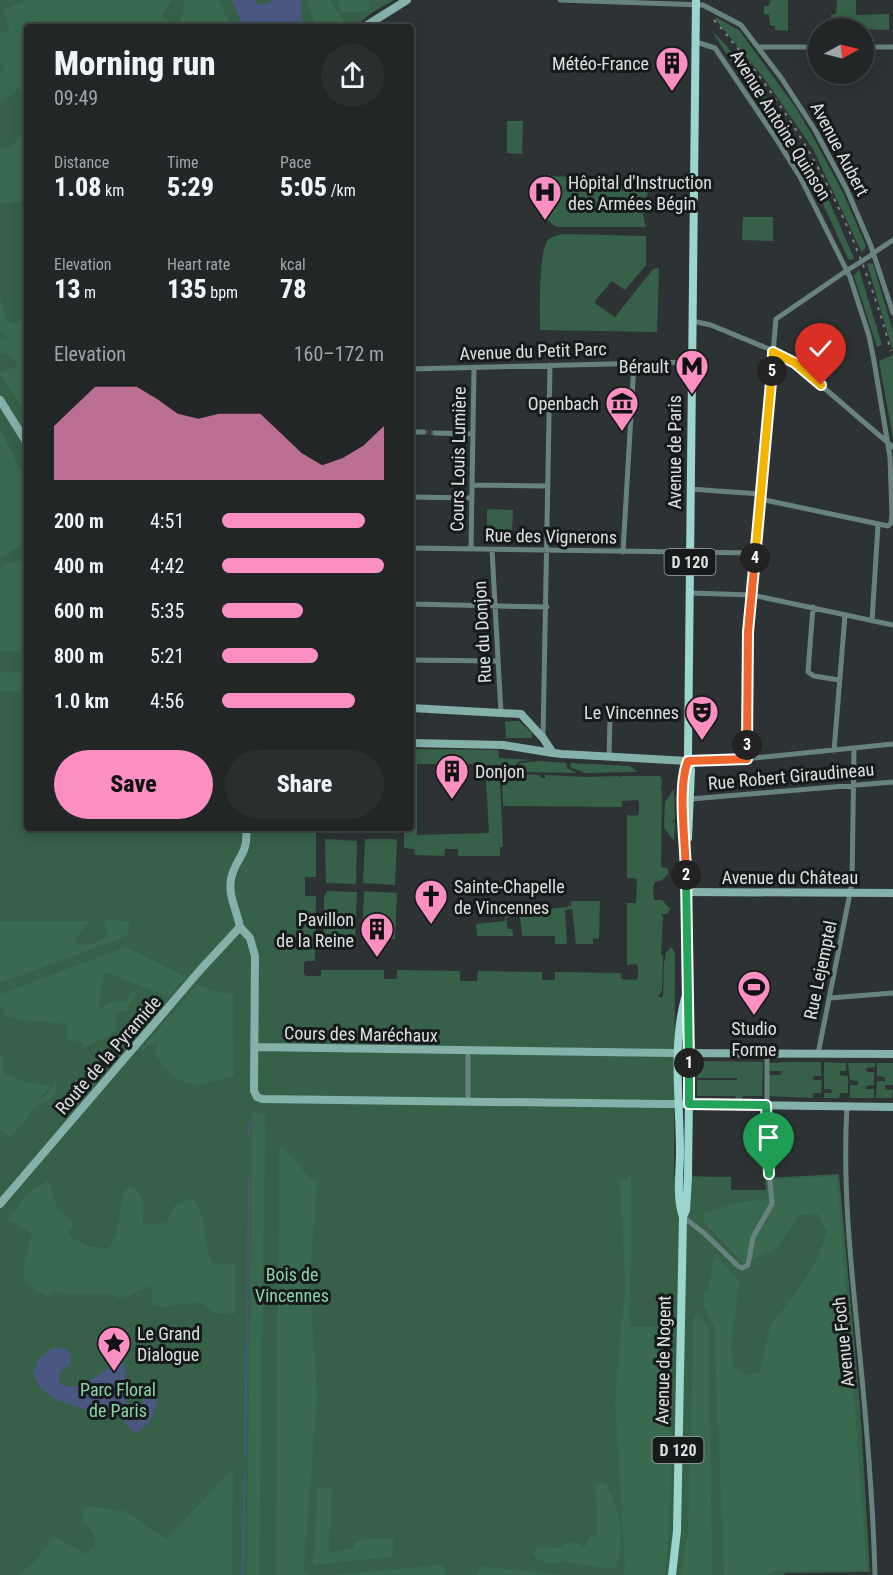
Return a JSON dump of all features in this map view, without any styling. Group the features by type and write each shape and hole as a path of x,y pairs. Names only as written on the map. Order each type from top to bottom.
{"main road":[{"name":"Avenue de Paris","path":"686,847 690,830 691,800 691,770 688,761 695,3"},
{"name":"Avenue de Paris","path":"681,1104 689,1053 690,1011 686,994 686,847 683,812 684,770 688,761"},
{"name":"Avenue de Paris","path":"681,1104 677,1053 681,1012 686,994"},
{"name":"Avenue de Nogent","path":"672,1575 677,1532 683,1217 686,1210 688,1177 681,1104"}],"street":[{"path":"369,24 407,0"},
{"name":"Avenue Aubert","path":"560,0 695,3 708,6 741,25 787,86 815,130 847,190 893,313"},
{"name":"Avenue Antoine Quinson","path":"696,42 716,48 796,171 849,269 872,347 891,445 891,523 888,526 878,525"},
{"path":"758,47 808,47"},
{"path":"874,47 893,47"},
{"path":"747,759 748,652 776,319 893,240"},
{"path":"693,321 711,325 795,363 891,445"},
{"name":"Avenue du Petit Parc","path":"414,369 692,362"},
{"path":"623,552 634,363"},
{"path":"543,738 550,365"},
{"name":"Cours Louis Lumière","path":"471,549 474,369"},
{"path":"0,400 24,438"},
{"path":"414,432 423,432"},
{"path":"435,433 473,434"},
{"path":"472,485 548,486"},
{"path":"690,489 760,496 878,525 872,621"},
{"path":"414,497 472,498"},
{"name":"Rue des Vignerons","path":"414,548 756,553"},
{"name":"Rue du Donjon","path":"492,550 501,713"},
{"path":"690,593 752,595 893,625"},
{"path":"414,604 547,607"},
{"path":"813,607 808,672 814,676 839,680"},
{"path":"834,752 845,615"},
{"path":"414,660 498,661"},
{"path":"414,708 521,714 553,753"},
{"path":"609,758 610,717"},
{"path":"529,749 543,738"},
{"path":"414,743 503,745 553,753 609,758 688,761 834,752 893,744"},
{"name":"Rue Lejemptel","path":"818,1054 851,892 854,749"},
{"name":"Rue Robert Giraudineau","path":"691,800 893,782"},
{"path":"245,831 245,850 232,875 230,886 240,927 250,938 255,956 254,1091 257,1096 265,1100 893,1107"},
{"name":"Avenue du Château","path":"686,892 893,892"},
{"name":"Route de la Pyramide","path":"0,1204 201,969 240,927"},
{"path":"830,998 893,993"},
{"name":"Cours des Maréchaux","path":"255,1047 893,1054"},
{"path":"468,1050 468,1101"},
{"path":"683,1217 704,1233 738,1266 746,1267 753,1237 771,1204 766,1105 767,1053"},
{"name":"Avenue Foch","path":"847,1106 845,1179 847,1229 866,1426 875,1575"}],"green space":[{"name":"Bois de Vincennes","path":"0,0 394,0 358,24 24,24 24,831 316,831 316,877 305,877 305,896 316,896 315,961 304,963 306,976 321,976 321,970 384,970 384,979 397,979 397,970 460,971 460,981 477,981 478,971 542,972 542,980 555,980 555,972 621,973 621,979 636,980 638,967 636,964 627,965 627,903 636,903 637,879 627,878 627,815 639,814 637,800 622,801 622,807 507,806 503,805 502,782 500,782 503,847 500,847 500,856 458,856 458,849 445,849 444,856 415,855 414,849 404,848 404,831 414,831 414,749 498,750 499,758 532,760 519,761 513,771 519,774 539,775 542,778 545,778 545,775 660,776 662,781 661,867 667,868 669,873 662,880 655,882 653,889 654,900 662,900 670,909 667,914 661,914 663,917 662,990 658,997 663,997 666,953 671,947 675,953 674,1176 731,1177 731,1190 766,1190 765,1178 839,1174 860,1405 870,1572 785,1573 784,1575 0,1575","holes":["417,764 485,764 489,833 417,835"]},
{"path":"27,0 172,0 162,16 169,24 24,24 24,95 18,89 0,102 0,74 5,67 0,63 0,32 10,32 3,10"},
{"path":"184,0 219,0 230,24 188,24 180,21"},
{"path":"307,0 330,0 346,24 313,24 314,20"},
{"path":"338,0 370,0 371,4 367,11 341,13"},
{"path":"770,0 788,0 788,31 775,30 775,26 770,25 769,15 764,14 764,6 769,6"},
{"path":"837,0 856,0 856,15 889,14 889,30 874,29 874,18 831,18 831,15 836,14"},
{"path":"715,19 739,30 796,108 843,193 866,246 862,253 813,149 763,77"},
{"path":"712,31 758,85 805,156 830,203 854,258 852,260 848,259 824,205 807,175"},
{"path":"507,121 523,121 522,154 507,153"},
{"path":"24,136 24,202 2,203 0,200 0,149 11,147 19,137"},
{"path":"550,174 550,176 571,177 571,180 650,181 643,214 646,227 558,227 552,224 544,213 541,192 541,178"},
{"path":"743,217 773,217 773,241 742,240"},
{"path":"563,234 646,236 646,265 625,290 612,281 595,301 615,317 653,269 659,268 657,332 540,330 540,282 545,245 549,239"},
{"path":"867,264 873,264 893,331 893,351"},
{"path":"859,269 882,345 877,347 854,276"},
{"path":"0,297 7,321 14,323 24,318 22,349 24,411 0,373 15,367 17,361 5,353 0,355 0,339 9,339 0,331"},
{"path":"893,355 893,439 879,361"},
{"path":"0,429 24,477 24,545 0,557"},
{"path":"487,509 513,510 512,531 487,531"},
{"path":"24,560 24,651 0,651 0,568"},
{"path":"0,672 24,673 24,691 0,691"},
{"path":"519,721 532,733 532,738 506,738 505,722"},
{"path":"540,761 566,763 567,768 577,773 521,772 517,769 520,763"},
{"path":"571,763 630,766 637,772 585,773 570,767"},
{"path":"674,789 675,818 672,822 675,823 674,841 664,828 665,802"},
{"path":"326,839 357,841 356,884 326,883"},
{"path":"365,839 395,839 397,841 395,885 363,883"},
{"path":"327,891 357,892 355,939 324,938 324,897"},
{"path":"364,891 397,893 395,939 363,939"},
{"path":"571,901 600,901 599,938 593,939 593,944 576,944 572,909 565,910 567,944 555,944 555,936 522,936 520,917 515,916 539,914 539,910 568,907 568,905 571,907"},
{"path":"505,913 511,916 506,918 508,929 512,929 513,936 477,936 476,924 505,921"},
{"path":"104,920 130,921 127,936 0,983 0,921 90,921 75,940 76,945 89,945 107,936"},
{"path":"126,947 186,977 169,997 105,972 98,1006 102,1009 108,1003 126,1001 132,991 136,993 127,1010 115,1013 117,1028 102,1039 84,1047 79,1040 70,1042 66,1039 67,1024 13,1019 5,1015 4,1009 0,1008 0,994"},
{"path":"198,984 212,990 233,994 234,1076 198,1085 175,1078 154,1054 157,1044 150,1044 145,1050 140,1050"},
{"path":"0,1054 3,1073 26,1082 51,1086 40,1101 54,1086 56,1079 57,1093 48,1101 40,1102 10,1138 0,1129"},
{"path":"697,1061 763,1062 762,1096 743,1096 742,1099 736,1099 735,1096 697,1096 697,1080 737,1080 737,1078 697,1078"},
{"path":"821,1062 821,1076 814,1076 813,1080 822,1080 821,1093 813,1093 813,1098 767,1096 768,1075 781,1075 781,1071 768,1071 769,1063"},
{"path":"824,1062 846,1063 846,1071 840,1071 840,1075 848,1076 848,1093 840,1093 839,1098 824,1098 824,1093 832,1093 831,1089 824,1089"},
{"path":"848,1063 875,1063 875,1067 866,1068 867,1072 874,1072 874,1085 866,1086 866,1089 874,1089 874,1098 850,1098 850,1085 858,1085 858,1081 850,1080"},
{"path":"877,1063 893,1063 893,1085 885,1085 885,1089 893,1090 892,1098 876,1098 877,1081 885,1081 885,1077 877,1076"},
{"path":"252,1113 265,1115 266,1135 259,1575 247,1575"},
{"path":"282,1147 311,1179 317,1179 310,1279 317,1397 304,1566 304,1570 309,1575 276,1575 279,1153"},
{"path":"631,1174 630,1327 673,1329 670,1515 665,1575 623,1575 625,1566 615,1401 625,1285 620,1180 625,1180"},
{"path":"837,1176 867,1570 778,1570 765,1575 724,1575 714,1325 704,1307 703,1297 709,1288 715,1253 739,1283 731,1344 733,1366 746,1375 760,1372 770,1326 799,1289 817,1259 827,1232 818,1214 798,1215 779,1246 744,1264 705,1223 703,1214 740,1202 768,1199 771,1180"},
{"path":"48,1181 57,1208 74,1224 68,1232 72,1240 80,1241 86,1246 109,1249 117,1232 124,1191 130,1185 141,1198 143,1225 166,1223 175,1205 192,1198 201,1212 207,1248 213,1264 235,1264 235,1314 215,1313 200,1302 163,1307 153,1305 151,1285 119,1298 108,1294 67,1294 55,1291 48,1296 35,1290 24,1277 23,1269 31,1233 8,1219 30,1192"},
{"path":"698,1313 709,1329 712,1575 680,1575 688,1532 694,1315"},
{"path":"233,1469 232,1575 18,1575 34,1563 54,1536 85,1554 95,1546 93,1532 81,1518 86,1506 125,1511 166,1539"},
{"path":"598,1482 606,1484 618,1513 621,1546 616,1567 542,1562 533,1553 537,1547 559,1548 576,1542 585,1547 591,1534 596,1536 595,1492"},
{"path":"318,1488 332,1488 329,1553 354,1548 354,1542 368,1539 394,1539 392,1557 313,1565"},
{"path":"443,1565 447,1575 331,1575"},
{"path":"481,1566 562,1575 477,1575"}],"water":[{"path":"232,0 253,0 259,5 264,5 273,0 301,0 301,24 242,24"},
{"path":"53,1348 65,1349 71,1354 70,1365 63,1370 59,1378 60,1384 69,1387 78,1386 116,1364 123,1363 126,1368 125,1396 131,1408 136,1409 150,1390 157,1392 157,1405 149,1422 135,1434 112,1408 93,1412 56,1400 39,1387 33,1373 39,1358"}],"waterway":[{"path":"249,1134 250,1123"},
{"path":"245,1456 249,1178"},
{"path":"243,1575 245,1474"}],"tunnel":[{"path":"423,432 435,433"}],"railway":[{"path":"714,20 773,96 822,175 861,259 891,351"}],"place":[{"name":"Météo-France","path":"672,92"},
{"name":"Hôpital d'Instruction des Armées Bégin","path":"545,221"},
{"name":"Bérault","path":"692,395"},
{"name":"Openbach","path":"622,432"},
{"name":"Le Vincennes","path":"702,741"},
{"name":"Donjon","path":"452,800"},
{"name":"Sainte-Chapelle de Vincennes","path":"431,925"},
{"name":"Pavillon de la Reine","path":"377,958"},
{"name":"Studio Forme","path":"754,1016"},
{"name":"Le Grand Dialogue","path":"114,1372"}],"route":[{"path":"769,1174 766,1105 689,1104 690,1011 686,994 684,770 688,761 747,759 748,632 773,352 795,363 821,385"}],"park label":[{"name":"Parc Floral de Paris","path":"118,1399"}]}
